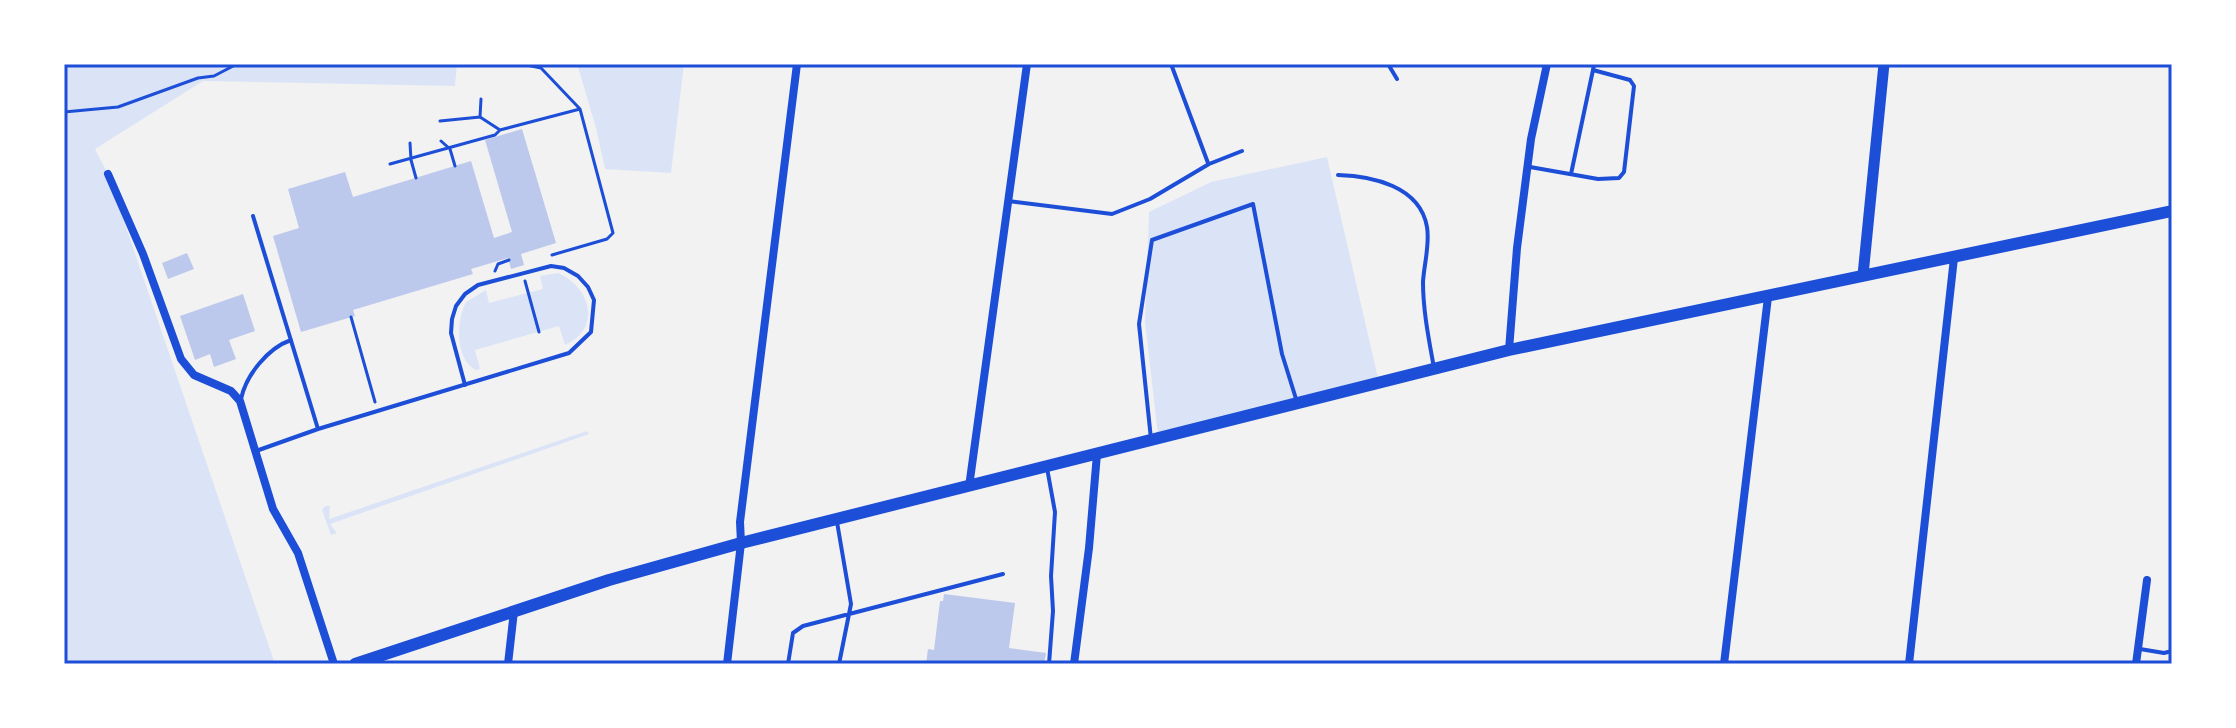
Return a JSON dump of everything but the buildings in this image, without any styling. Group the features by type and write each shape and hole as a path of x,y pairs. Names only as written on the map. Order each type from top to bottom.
{"main road":[{"path":"355,664 609,580 741,543 1509,350 2172,211"}],"street":[{"path":"727,664 741,543 740,522 797,64"},
{"path":"969,487 1027,64"},
{"path":"1509,350 1527,167 1547,64"},
{"path":"1863,275 1884,64"},
{"path":"108,174 143,254 181,359 194,375 231,391 240,401 273,509 298,553 334,664"},
{"path":"1909,664 1954,258"},
{"path":"1724,664 1768,297"},
{"path":"1074,664 1097,454"},
{"path":"2136,664 2147,580"},
{"path":"508,664 514,611"}],"lane":[{"path":"1171,64 1209,164"},
{"path":"1388,64 1397,79"},
{"path":"1527,167 1598,179 1619,178 1624,172 1634,86 1630,80 1593,67 1570,174"},
{"path":"1008,201 1084,213 1112,214 1150,199 1209,164 1242,151"},
{"path":"1338,175 1361,176 1401,190 1422,213 1427,230 1423,281 1426,319 1435,370"},
{"path":"1151,441 1139,324 1152,240 1253,204 1282,354 1298,405"},
{"path":"253,216 318,429"},
{"path":"256,451 318,429 465,385 569,353 591,332 594,300 588,287 578,276 564,268 551,266 478,285 465,294 456,306 451,333 465,385"},
{"path":"240,401 249,379 268,354 279,344 291,340"},
{"path":"1047,467 1055,512 1049,664"},
{"path":"836,519 850,594 839,664"},
{"path":"788,664 793,633 803,626 1003,574"},
{"path":"2138,649 2164,653 2172,651"}],"path":[{"path":"64,112 118,107 198,78 214,76 237,64"},
{"path":"522,64 541,68 580,109 613,233 607,239 551,255"},
{"path":"480,117 481,99"},
{"path":"390,164 580,109"},
{"path":"440,121 480,117 500,130"},
{"path":"441,141 450,149 455,166"},
{"path":"410,143 416,178"},
{"path":"495,271 498,264 509,260"},
{"path":"483,274 509,267"},
{"path":"523,273 539,332"},
{"path":"351,317 377,411"}],"shaded area":[{"path":"64,64 457,64 455,86 203,81 95,149 108,174 275,664 64,664"},
{"path":"565,64 684,64 671,173 605,169 578,67"},
{"path":"1327,157 1378,378 1158,435 1145,322 1149,212 1211,182"},
{"path":"558,273 578,288 588,308 588,319 577,338 565,345 559,326 475,350 480,369 469,365 459,339 460,319 466,302 486,290 489,303 543,289 540,276"},
{"path":"587,431 589,434 330,524 337,533 331,535 322,510 330,506 329,519"}]}
